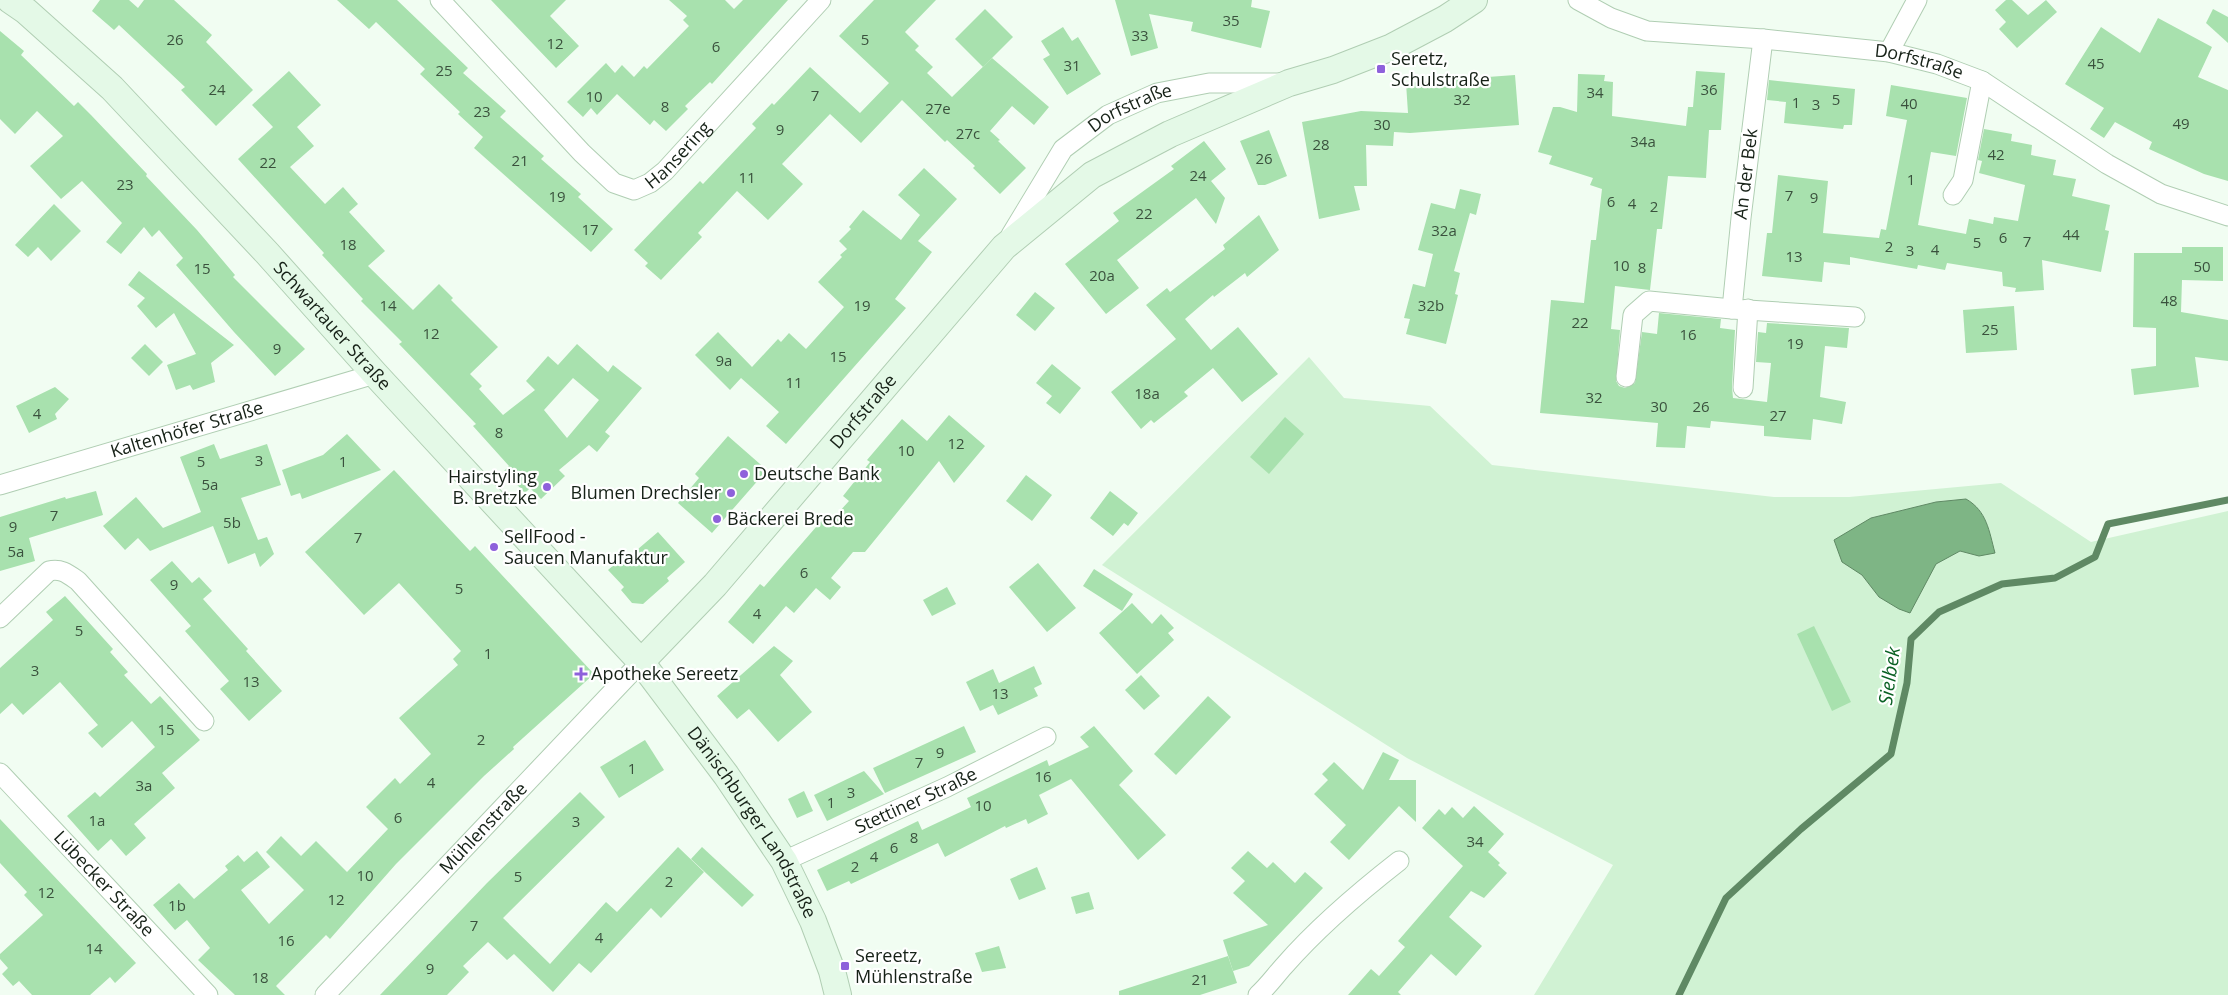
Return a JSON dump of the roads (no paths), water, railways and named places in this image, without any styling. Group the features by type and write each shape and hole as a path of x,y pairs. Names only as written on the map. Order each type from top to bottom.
{"main road":[{"name":"Schwartauer Straße","path":"10,0 26,11 112,88 267,253 375,374 642,662"},
{"name":"Dorfstraße","path":"642,662 715,585 1004,247 1092,176 1170,134 1289,83 1333,70 1392,47 1445,20 1474,0"},
{"name":"Dänischburger Landstraße","path":"642,662 726,775 784,861 813,921 832,971 838,995"}],"street":[{"name":"Hansering","path":"440,0 582,153 614,183 634,190 650,183 665,172 822,0"},
{"name":"Dorfstraße","path":"1578,0 1611,18 1647,31 1762,39 1889,52 1937,64 1982,81 2107,164 2161,194 2228,216"},
{"path":"1889,52 1918,0"},
{"name":"An der Bek","path":"1743,388 1740,309 1741,218 1762,39"},
{"path":"1953,195 1963,180 1982,81"},
{"name":"Dorfstraße","path":"1004,247 1063,149 1108,115 1157,93 1209,83 1289,83"},
{"path":"1626,377 1633,315 1649,301 1855,317"},
{"name":"Kaltenhöfer Straße","path":"0,485 375,374"},
{"path":"0,618 49,571 57,569 64,572 78,581 204,721"},
{"name":"Mühlenstraße","path":"325,995 642,662"},
{"name":"Stettiner Straße","path":"784,861 947,787 1046,737"},
{"name":"Lübecker Straße","path":"0,773 208,995"},
{"path":"1268,992 1283,966 1356,894 1399,861"}],"waterway":[{"name":"Sielbek","path":"1679,995 1726,898 1801,829 1891,754 1907,683 1911,639 1939,612 2002,584 2055,578 2095,557 2108,524 2228,500"}],"place":[{"name":"Seretz, Schulstraße","path":"1381,69"},
{"name":"Deutsche Bank","path":"744,474"},
{"name":"Hairstyling B. Bretzke","path":"547,487"},
{"name":"Blumen Drechsler","path":"731,493"},
{"name":"Bäckerei Brede","path":"717,519"},
{"name":"SellFood - Saucen Manufaktur","path":"494,547"},
{"name":"Apotheke Sereetz","path":"581,674"},
{"name":"Sereetz, Mühlenstraße","path":"845,966"}]}
